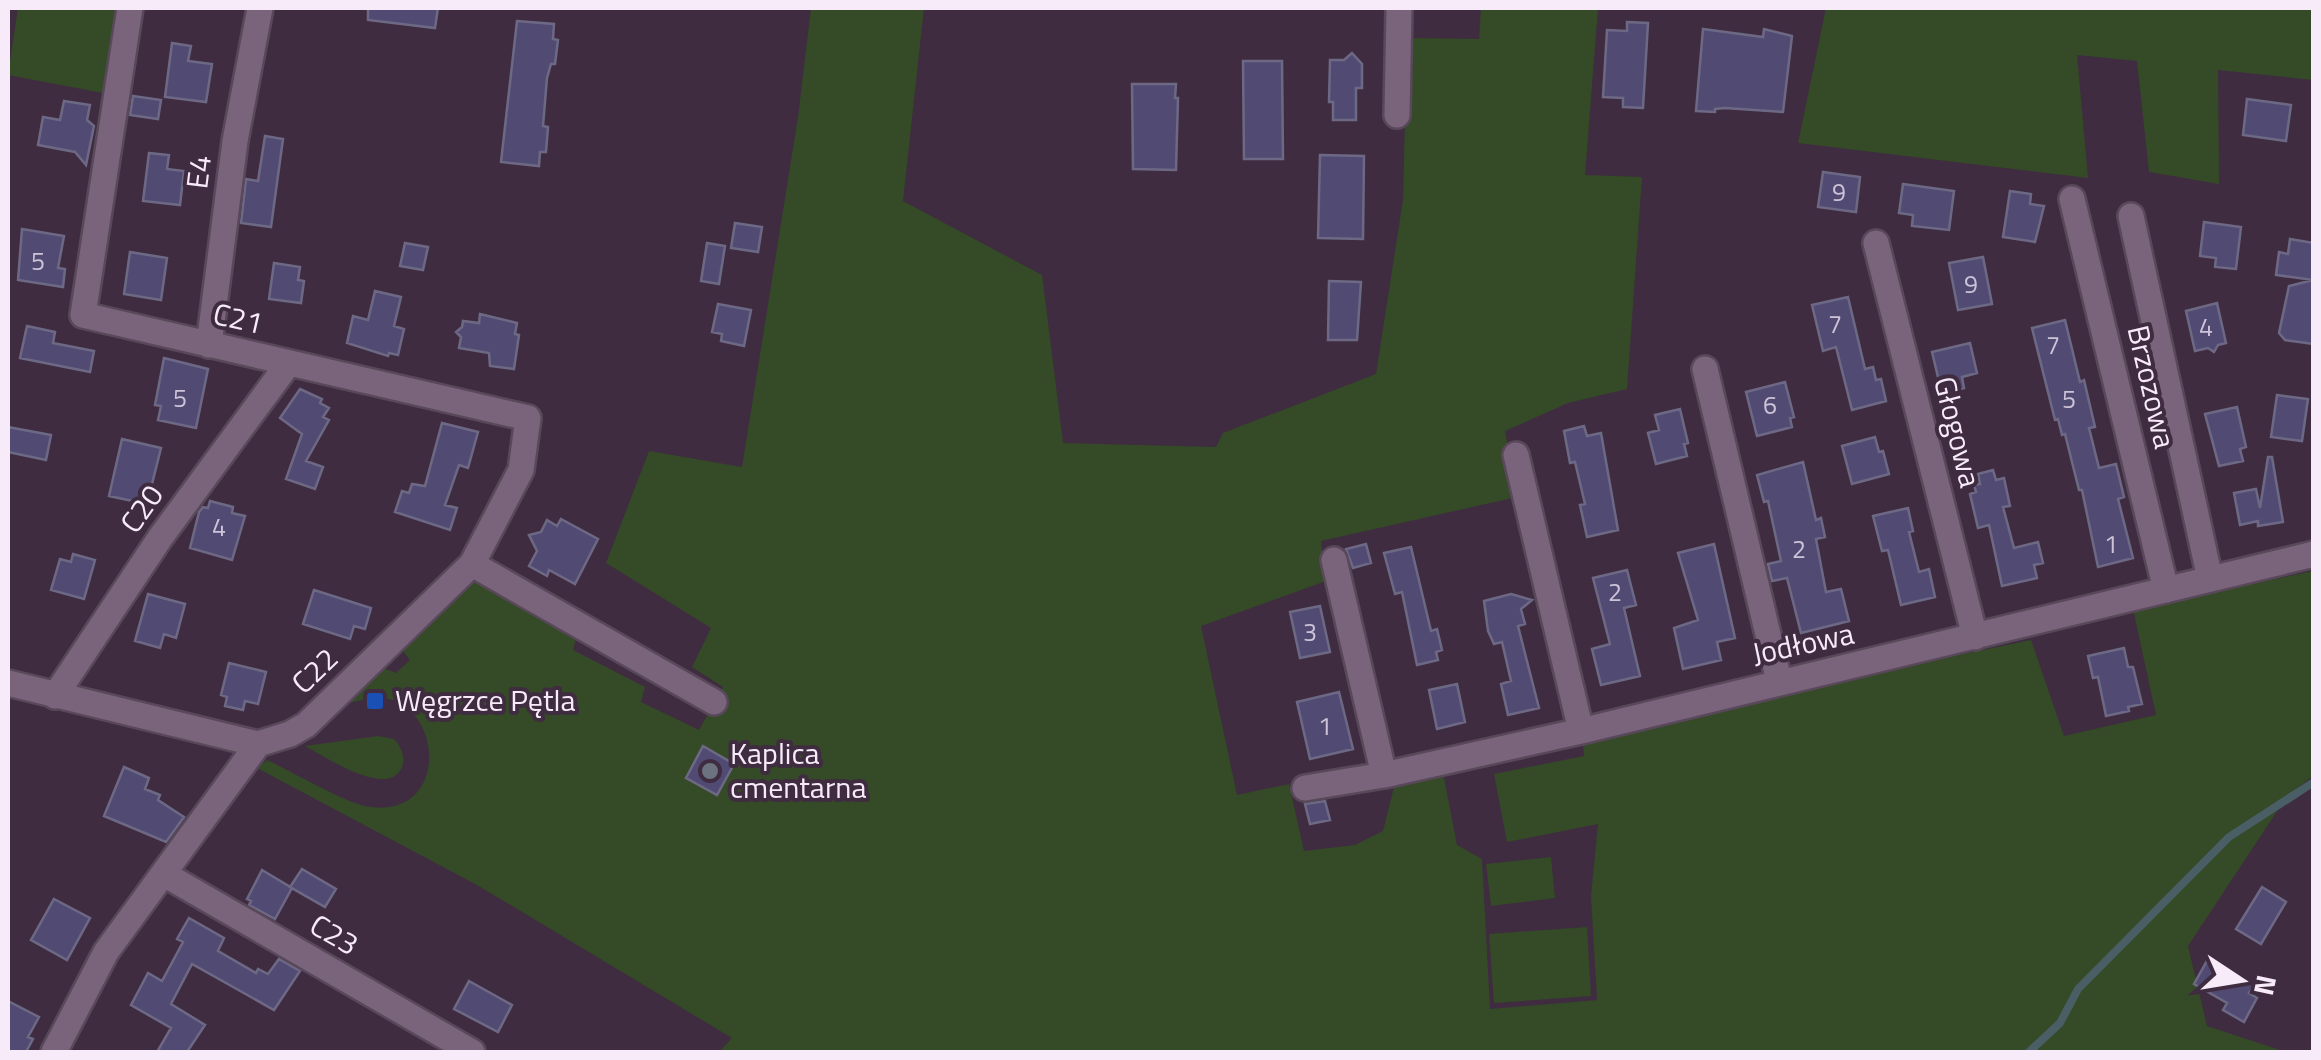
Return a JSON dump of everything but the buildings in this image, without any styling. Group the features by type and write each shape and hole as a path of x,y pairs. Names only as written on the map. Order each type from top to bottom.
{"street":[{"name":"C21","path":"130,8 84,315 528,418 521,470 472,564"},
{"name":"E4","path":"208,345 237,131 260,8"},
{"path":"1397,115 1398,8"},
{"name":"Brzozowa","path":"2072,200 2166,590"},
{"name":"Brzozowa","path":"2131,216 2210,579"},
{"name":"Głogowa","path":"1876,243 1975,636"},
{"name":"C20","path":"55,696 160,538 288,364"},
{"path":"1705,369 1779,682"},
{"path":"1516,455 1581,730"},
{"name":"Jodłowa","path":"1305,788 1384,774 1840,670 2314,554"},
{"path":"1334,560 1384,774"},
{"path":"472,564 714,702"},
{"name":"C22","path":"258,744 306,725 472,564"},
{"path":"8,683 258,744 106,952 54,1052"},
{"name":"C23","path":"164,874 472,1052"}],"green space":[{"path":"18,8 121,8 108,94 8,75"},
{"path":"811,8 924,8 903,201 1042,275 1063,443 1216,447 1223,433 1376,374 1403,200 1407,38 1479,39 1481,8 1598,8 1585,175 1642,177 1627,389 1568,403 1505,431 1517,497 1321,541 1326,581 1201,626 1237,795 1289,784 1304,851 1355,845 1383,831 1394,787 1443,773 1457,845 1482,859 1490,1009 1597,1000 1591,896 1598,824 1507,842 1494,774 1584,756 1583,745 1896,668 2031,640 2064,736 2156,715 2133,609 2313,571 2313,776 2287,796 2188,946 2207,1026 2286,1052 719,1052 732,1038 477,885 257,768 267,760 365,806 392,807 411,798 423,783 429,764 421,724 408,709 389,699 335,706 381,667 396,673 410,660 398,645 472,576 576,638 573,650 645,687 641,702 699,730 723,687 692,667 711,628 606,563 649,451 742,467 798,117"},
{"path":"1826,8 2313,8 2313,80 2218,70 2219,184 2149,172 2137,61 2077,55 2088,178 1798,143"},
{"path":"378,736 394,739 402,753 403,765 393,777 382,779 354,772 305,746"},
{"path":"1551,857 1555,898 1491,906 1486,864"},
{"path":"1587,927 1591,996 1494,1003 1489,934"}],"waterway":[{"path":"2029,1052 2060,1023 2078,989 2229,837 2314,782"}],"place":[{"name":"Węgrzce Pętla","path":"375,701"},
{"name":"Kaplica cmentarna","path":"710,771"}]}
